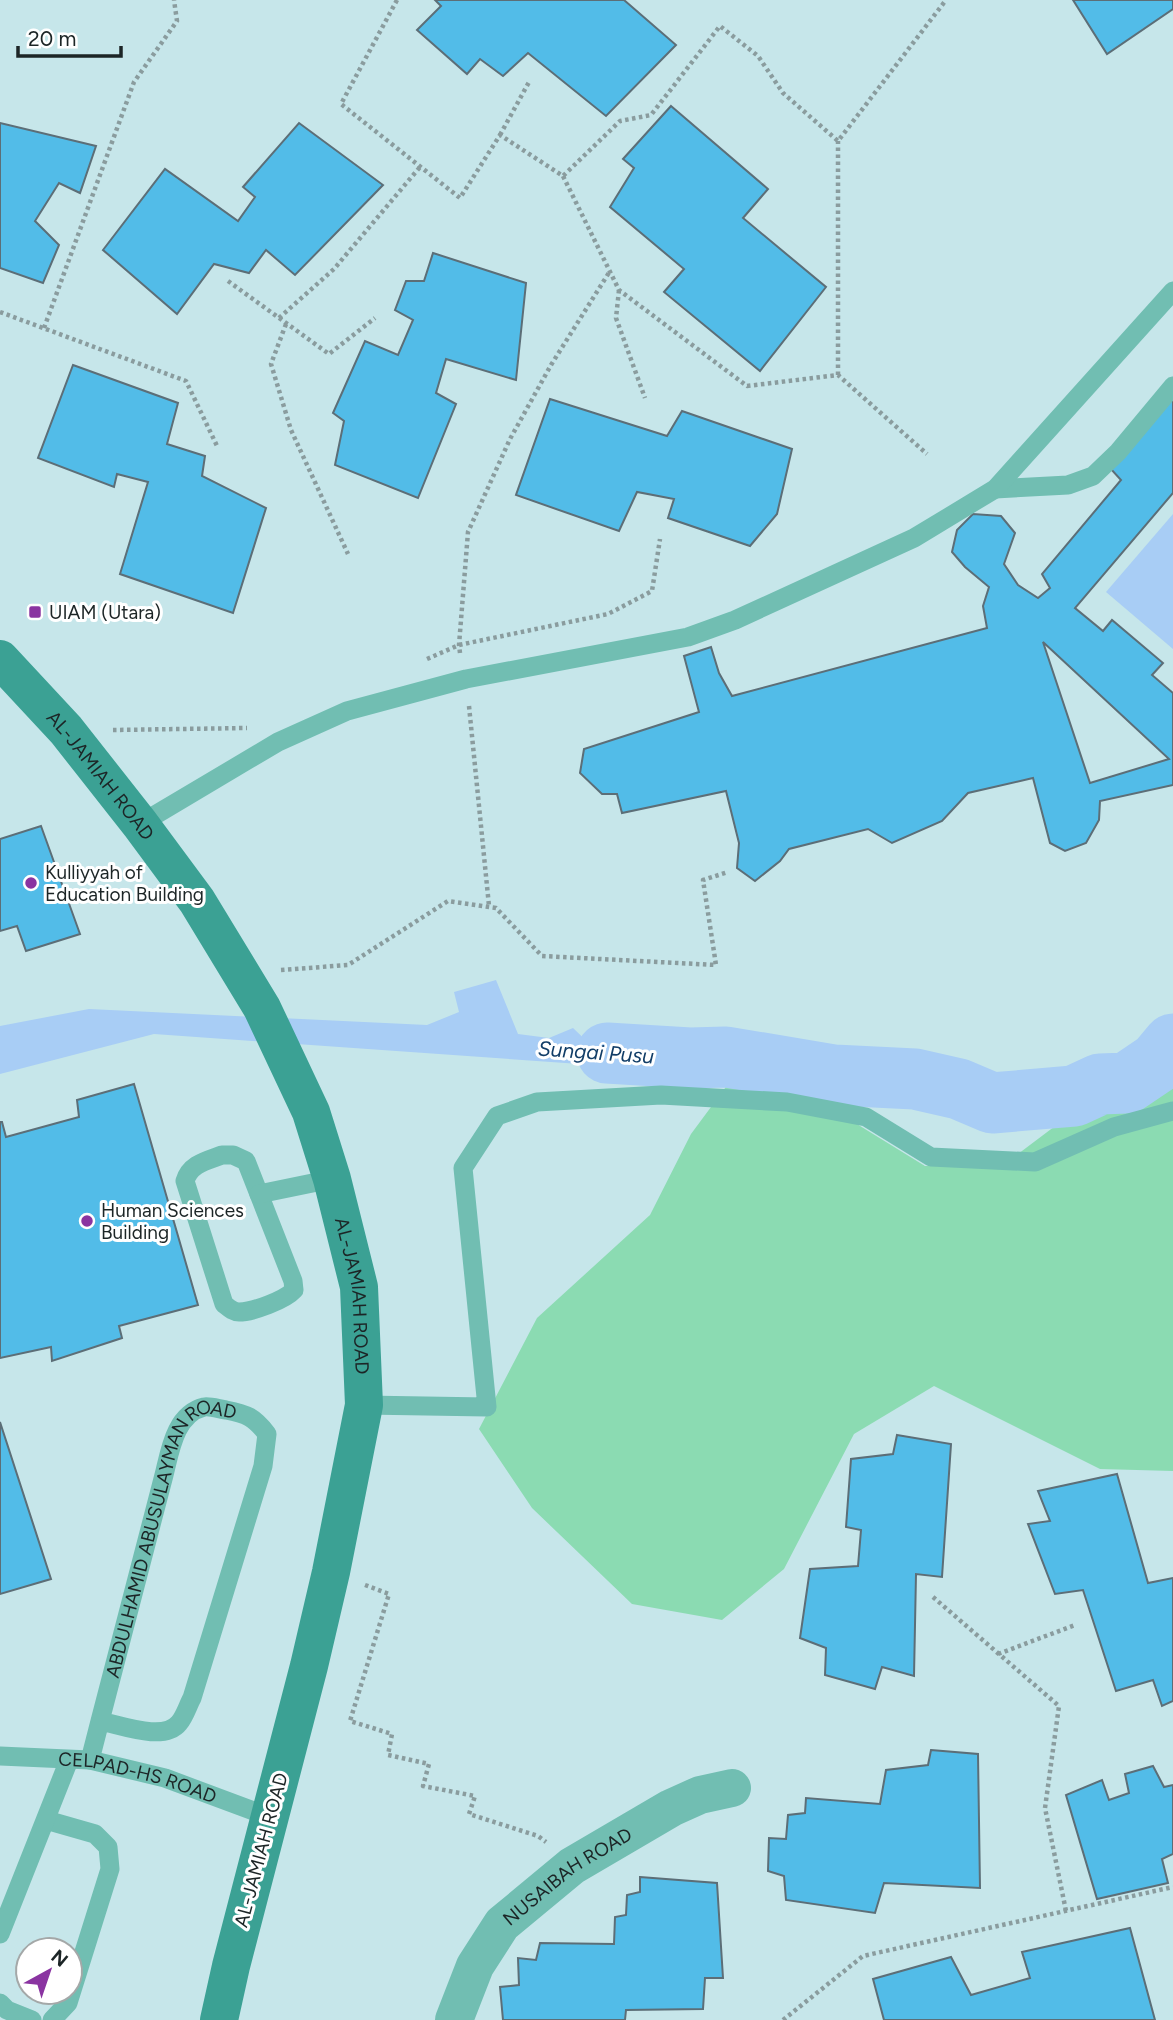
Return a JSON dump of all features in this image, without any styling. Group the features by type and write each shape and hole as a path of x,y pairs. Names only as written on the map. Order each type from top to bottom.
{"street":[{"name":"AL-JAMIAH ROAD","path":"0,659 66,730 140,824 197,901 262,1008 310,1112 332,1179 359,1287 364,1405 331,1572 219,2020"},
{"name":"NUSAIBAH ROAD","path":"453,2020 475,1966 502,1924 572,1866 671,1808 700,1795 732,1788"}],"lane":[{"path":"140,824 278,742 347,711 466,679 688,637 735,620 914,538 995,489 1173,291"},
{"path":"995,489 1068,485 1093,476 1118,452 1173,386"},
{"path":"364,1405 486,1407 463,1168 497,1116 537,1102 662,1095 787,1102 866,1117 931,1157 1035,1162 1114,1127 1173,1111"},
{"path":"222,1155 233,1155 246,1161 259,1194 293,1281 294,1290 287,1298 241,1312 232,1311 224,1304 185,1181 193,1166 222,1155"},
{"path":"259,1194 332,1179"},
{"name":"ABDULHAMID ABUSULAYMAN ROAD","path":"90,1760 100,1721 174,1436 189,1414 206,1406 255,1418 267,1434 263,1466 192,1698 186,1710 179,1723 169,1731 159,1733 100,1721"},
{"name":"CELPAD-HS ROAD","path":"0,1756 90,1760 165,1777 270,1817"},
{"path":"0,1934 69,1760"},
{"path":"46,1819 95,1834 108,1847 110,1869 68,2003 52,2020"},
{"path":"0,2003 7,2010 32,2020"}],"path":[{"path":"44,328 134,82 177,21 174,0"},
{"path":"397,0 341,104 460,198 500,135 529,82"},
{"path":"927,454 838,375 838,141 946,0"},
{"path":"563,176 620,121 651,115 720,26 758,56 783,93 838,141"},
{"path":"500,135 563,176 619,290 747,386 838,375"},
{"path":"279,318 334,270 420,167"},
{"path":"489,906 466,679 459,645 468,533 510,439 551,365 610,271"},
{"path":"228,281 329,354 376,318"},
{"path":"619,290 617,318 645,398"},
{"path":"0,312 186,381 218,448"},
{"path":"286,324 271,364 291,430 348,554"},
{"path":"278,970 348,965 448,901 496,908 542,956 716,965 703,880 728,872"},
{"path":"331,1572 389,1594 350,1721 392,1734 388,1755 429,1764 423,1786 475,1796 469,1814 538,1836 572,1866"},
{"path":"933,1597 1059,1706 1045,1808 1066,1911"},
{"path":"998,1654 1075,1625"},
{"path":"783,2020 863,1956 1173,1887"}],"shaded area":[{"path":"0,0 1173,0 1173,2020 0,2020"}],"green space":[{"path":"731,1080 813,1097 925,1166 1002,1166 1087,1102 1173,1082 1173,1471 1100,1469 934,1386 854,1434 784,1569 722,1620 632,1604 532,1508 479,1429 537,1318 650,1215 691,1134"}],"water":[{"path":"1173,514 1173,649 1106,592"},
{"path":"496,980 518,1034 549,1038 573,1028 596,1050 686,1046 694,1072 154,1034 0,1074 0,1026 89,1009 427,1025 459,1012 454,992"}],"building":[{"path":"435,0 624,0 676,45 606,116 528,53 503,76 480,59 467,74 417,30 441,6"},
{"path":"1073,0 1173,0 1173,9 1107,54"},
{"path":"671,106 768,189 743,218 826,287 760,371 664,292 684,269 610,207 634,168 623,159"},
{"path":"0,123 96,146 80,193 59,183 35,221 59,245 43,283 0,268"},
{"path":"299,123 383,185 295,275 266,250 249,273 214,264 177,314 103,250 165,169 238,221 255,197 243,187"},
{"path":"433,253 526,283 516,380 446,359 436,393 456,404 418,498 335,465 344,421 333,413 365,341 398,355 413,320 395,310 406,281 424,281"},
{"path":"73,365 178,403 167,444 205,456 202,476 266,508 233,613 120,574 148,482 117,474 114,487 38,458"},
{"path":"1173,395 1173,493 1075,608 1103,631 1112,620 1163,663 1152,675 1173,693 1173,785 1100,801 1099,820 1086,843 1065,851 1050,843 1033,778 968,793 942,821 892,843 868,829 789,849 780,861 755,881 737,868 739,843 726,791 622,813 617,794 602,794 580,773 584,749 699,712 684,656 711,647 719,673 732,696 987,628 983,606 989,587 952,552 957,530 973,514 1001,516 1015,533 1004,564 1018,585 1038,598 1050,588 1042,574 1121,480 1110,468","holes":["1043,642 1169,759 1090,783"]},
{"path":"550,399 667,436 682,411 792,449 777,514 750,546 668,518 674,499 637,492 619,531 516,495"},
{"name":"Kulliyyah of Education Building","path":"41,826 80,934 26,951 17,926 0,931 0,839"},
{"name":"Human Sciences Building","path":"134,1084 198,1305 119,1326 122,1338 52,1361 51,1347 0,1358 0,1122 6,1137 79,1117 77,1100"},
{"path":"0,1422 51,1579 0,1594"},
{"path":"897,1435 951,1444 942,1577 916,1574 914,1676 882,1667 875,1689 825,1675 826,1648 800,1638 810,1569 858,1566 861,1530 846,1527 851,1459 893,1454"},
{"path":"1117,1474 1148,1583 1173,1578 1173,1701 1162,1706 1153,1680 1116,1691 1083,1590 1055,1594 1028,1524 1050,1521 1038,1491"},
{"path":"931,1750 978,1754 980,1888 884,1883 875,1913 786,1900 784,1876 768,1871 769,1838 786,1839 788,1815 805,1813 806,1798 880,1804 886,1770 928,1765"},
{"path":"1153,1766 1164,1787 1173,1785 1173,1854 1162,1859 1168,1883 1097,1899 1066,1795 1102,1780 1109,1800 1129,1793 1125,1774"},
{"path":"640,1877 717,1883 723,1978 705,1978 703,2009 626,2010 625,2020 503,2020 500,1987 519,1985 518,1958 536,1960 540,1943 614,1944 615,1917 626,1915 627,1895 640,1892"},
{"path":"1130,1928 1155,2020 884,2020 873,1979 951,1957 971,1995 1030,1978 1022,1952"}],"waterway":[{"name":"Sungai Pusu","path":"607,1053 690,1058 726,1057 834,1075 915,1079 959,1089 992,1103 1074,1096 1100,1084 1127,1083 1158,1062 1173,1044"}],"place":[{"name":"UIAM (Utara)","path":"35,612"},
{"name":"Kulliyyah of Education Building","path":"31,883"},
{"name":"Human Sciences Building","path":"87,1221"}]}
